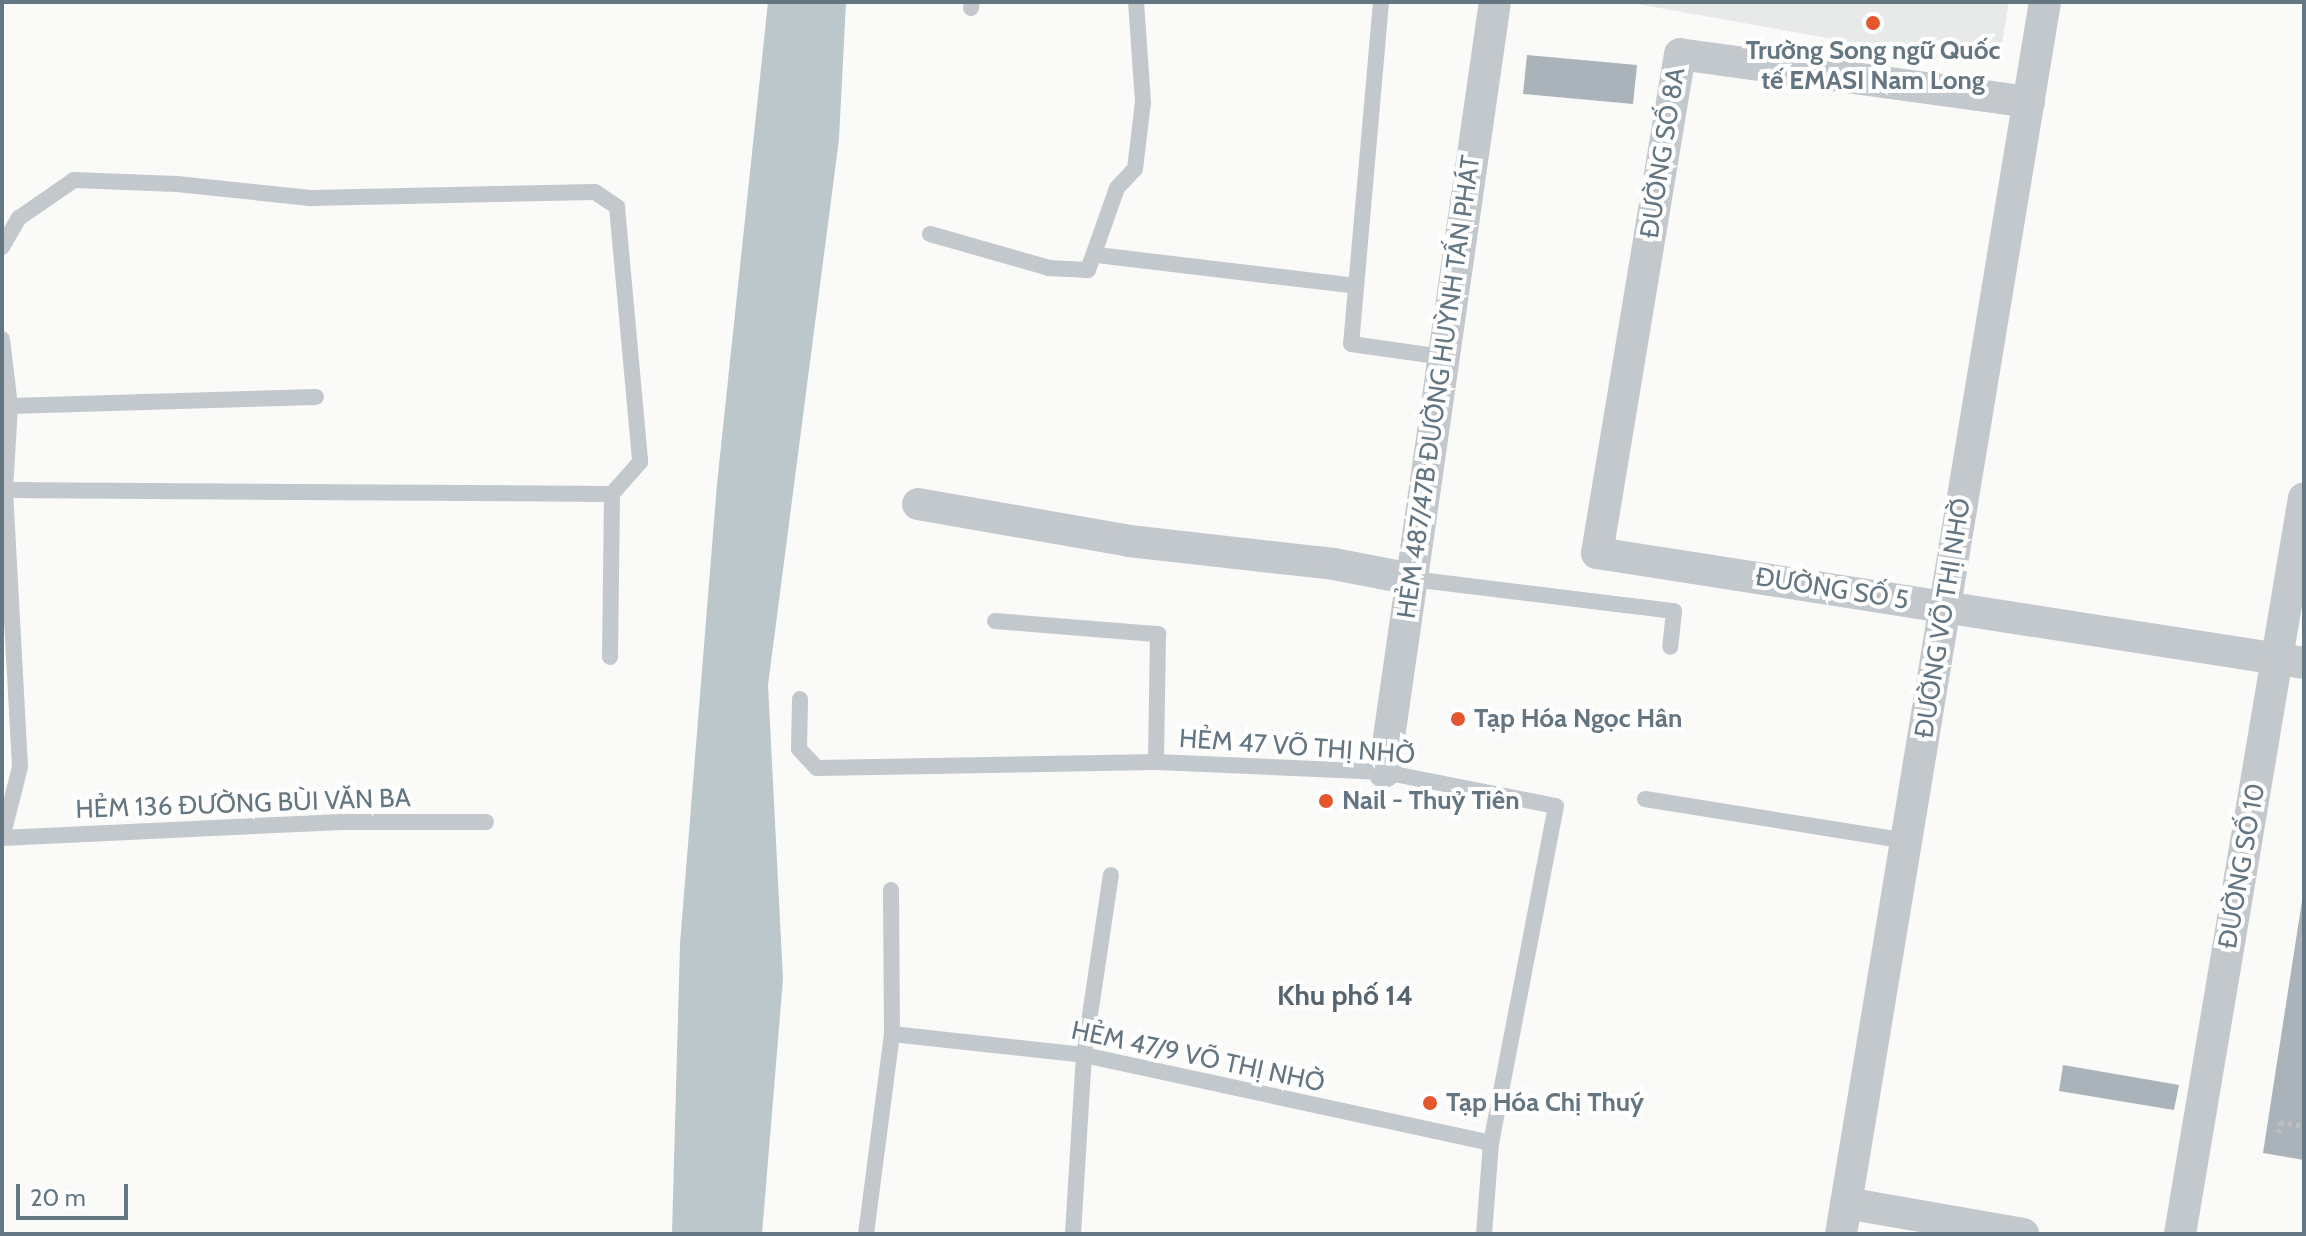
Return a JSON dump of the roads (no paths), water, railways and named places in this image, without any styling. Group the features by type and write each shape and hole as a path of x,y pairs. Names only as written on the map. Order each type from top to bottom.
{"street":[{"name":"HẺM 487/47B ĐƯỜNG HUỲNH TẤN PHÁT","path":"1384,772 1495,2"},
{"name":"ĐƯỜNG VÕ THỊ NHỜ","path":"1844,1218 2045,2"},
{"name":"ĐƯỜNG SỐ 8A","path":"1597,553 1680,54 2029,102"},
{"name":"ĐƯỜNG SỐ 10","path":"2180,1234 2290,661 2304,498"},
{"path":"918,504 1129,541 1334,564 1412,579"},
{"name":"ĐƯỜNG SỐ 5","path":"1597,553 2290,661"},
{"path":"1844,1218 2023,1234"}],"lane":[{"path":"930,234 1077,273 1088,270 1097,255 1117,188 1135,169 1143,102 1136,2"},
{"path":"1381,2 1351,344 1444,357"},
{"path":"2,247 19,218 74,180 177,184 310,198 595,192 617,207 640,462 612,494 610,657"},
{"path":"1097,255 1356,286"},
{"path":"2,339 10,406 4,490 20,767 2,838"},
{"path":"10,406 316,397"},
{"path":"4,490 612,494"},
{"path":"1412,579 1674,611 1670,647"},
{"path":"995,621 1158,634 1156,762"},
{"name":"HẺM 47 VÕ THỊ NHỜ","path":"800,699 799,749 817,768 1156,762 1384,772 1556,806 1491,1143 1484,1234"},
{"path":"1645,799 1906,841"},
{"name":"HẺM 136 ĐƯỜNG BÙI VĂN BA","path":"2,838 342,822 486,822"},
{"path":"1073,1234 1084,1055 1111,875"},
{"path":"866,1234 892,1034 891,890"},
{"name":"HẺM 47/9 VÕ THỊ NHỜ","path":"892,1034 1084,1055 1491,1143"}],"place":[{"name":"Trường Song ngữ Quốc tế EMASI Nam Long","path":"1873,23"},
{"name":"Tạp Hóa Ngọc Hân","path":"1458,719"},
{"name":"Nail - Thuỷ Tiên","path":"1326,801"},
{"name":"Tạp Hóa Chị Thuý","path":"1430,1103"}],"district":[{"name":"Khu phố 14","path":"1345,995"}]}
